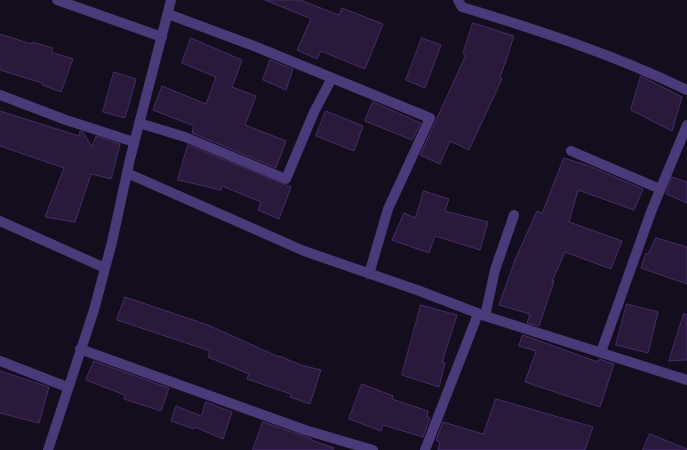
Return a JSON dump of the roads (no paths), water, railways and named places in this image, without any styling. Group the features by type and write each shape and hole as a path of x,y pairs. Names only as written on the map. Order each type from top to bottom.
{"street":[{"path":"57,0 162,37"},
{"path":"48,450 94,310 139,122 172,0"},
{"path":"458,0 462,6 651,73 687,90"},
{"path":"168,14 254,46 430,118 388,209 369,274"},
{"path":"139,122 185,137 286,179 314,112 332,78"},
{"path":"0,95 66,120 134,142"},
{"path":"601,352 660,189 687,125"},
{"path":"571,151 660,189"},
{"path":"127,173 304,251 417,290 481,315 687,380"},
{"path":"425,450 481,315 514,214"},
{"path":"0,220 105,268"},
{"path":"80,349 305,430 373,450"},
{"path":"0,362 68,387"}]}
